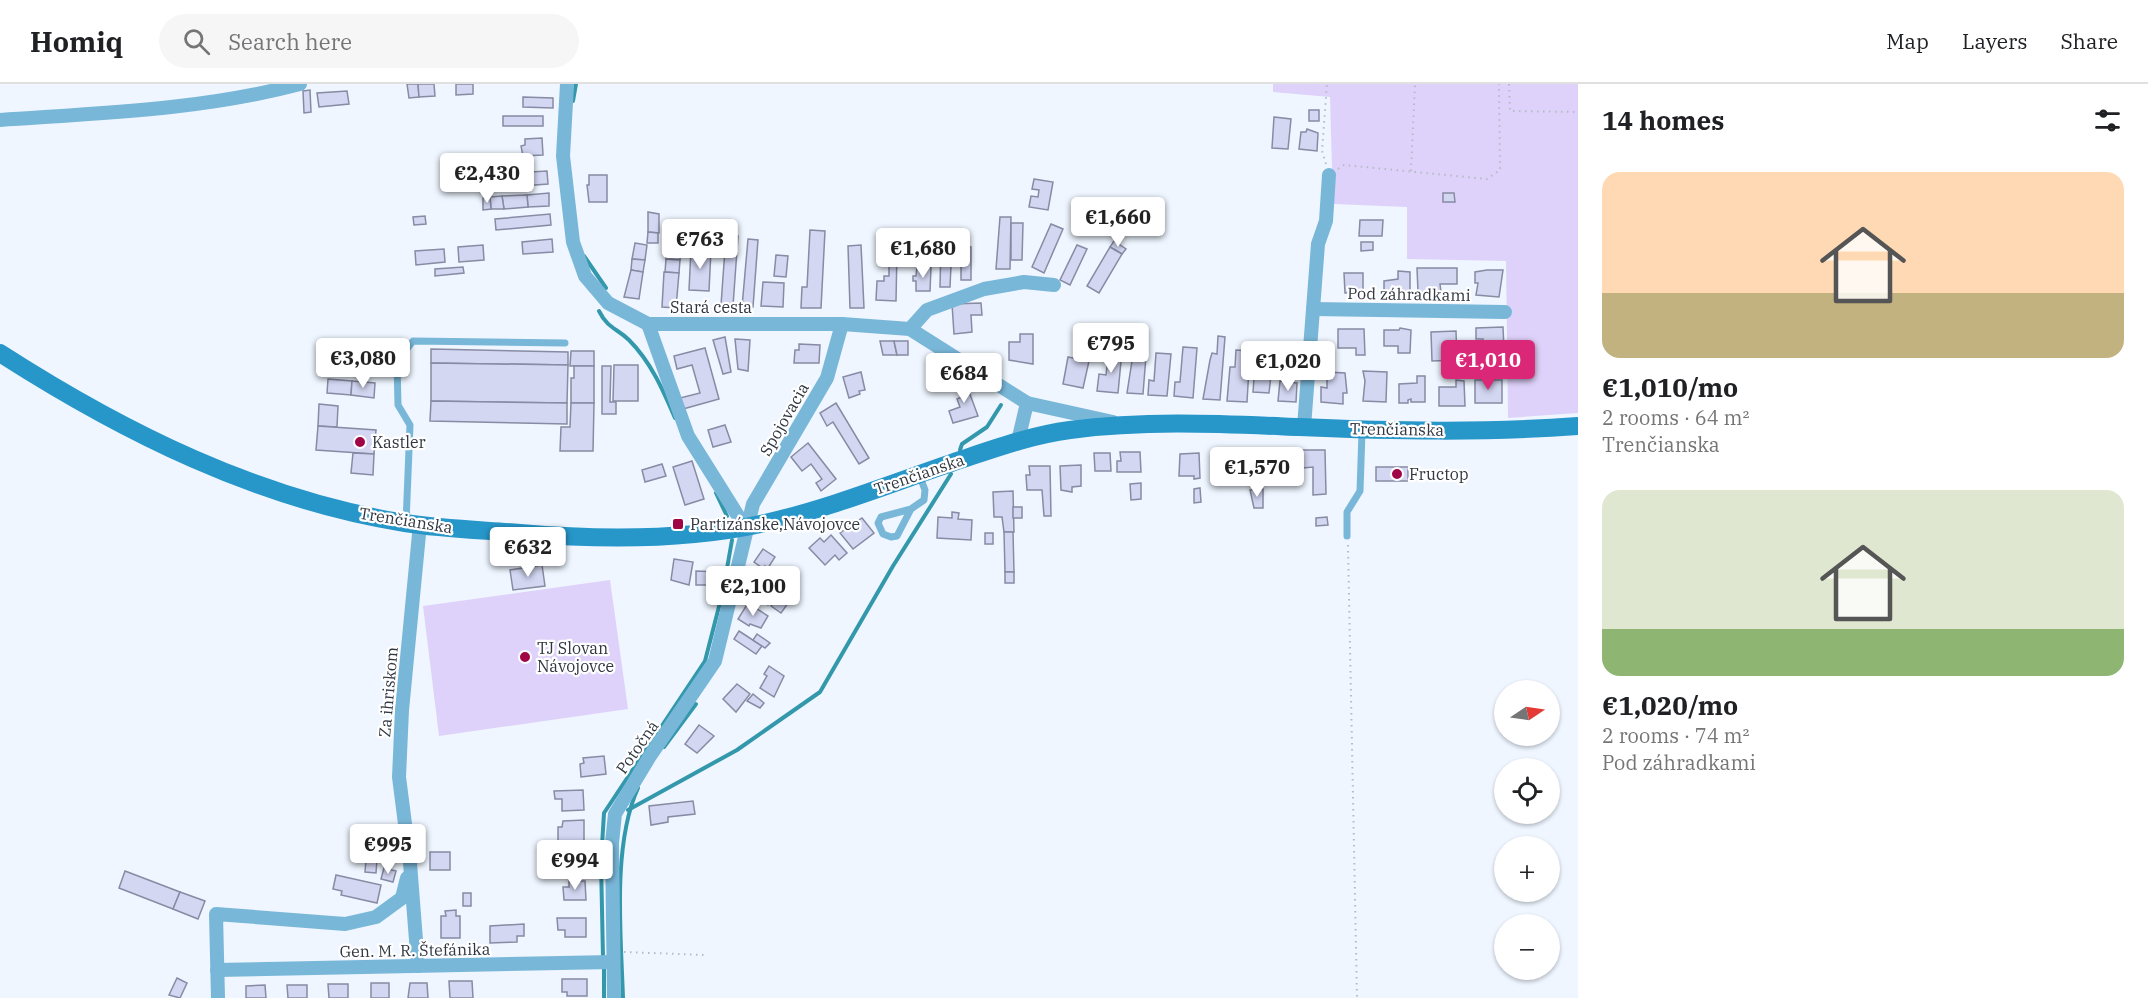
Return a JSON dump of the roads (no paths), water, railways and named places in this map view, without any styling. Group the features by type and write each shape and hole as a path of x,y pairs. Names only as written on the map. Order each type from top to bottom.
{"main road":[{"name":"Trenčianska","path":"0,353 58,390 119,424 184,455 266,486 344,510 413,524 542,535 615,537 678,535 746,527 815,509 1018,441 1064,430 1121,424 1223,423 1482,432 1578,426"}],"street":[{"path":"0,120 172,108 268,93 300,84"},
{"name":"Stará cesta","path":"567,84 563,156 573,242 585,276 608,303 648,324 842,324 910,329 1028,403 1121,424"},
{"path":"1304,427 1318,244 1326,221 1329,176"},
{"path":"910,329 927,310 984,289 1024,282 1054,285"},
{"name":"Pod záhradkami","path":"1313,309 1505,312"},
{"path":"648,324 688,436 746,527"},
{"name":"Spojovacia","path":"746,527 753,504 827,378 842,324"},
{"path":"1018,441 1028,403"},
{"name":"Za ihriskom","path":"413,524 399,777 410,863 418,966"},
{"name":"Potočná","path":"614,998 612,843 615,814 637,775 715,661 746,527"},
{"path":"218,998 216,914 345,924 376,916 402,898 410,863"},
{"name":"Gen. M. R. Štefánika","path":"217,970 614,962"}],"lane":[{"path":"413,524 410,425 398,405 398,362 413,341 565,344"},
{"path":"1347,536 1347,512 1360,491 1362,429"},
{"path":"911,509 897,536 891,537 883,534 878,524 881,517 911,509 924,500 925,490 919,474"}],"waterway":[{"path":"573,101 576,84"},
{"path":"584,256 606,288"},
{"path":"599,311 609,325 625,336 644,358 675,418"},
{"path":"960,450 962,444 987,427 1001,405"},
{"path":"628,810 737,750 820,692 893,566 951,474"},
{"path":"716,493 727,516"},
{"path":"603,957 601,862 604,813 705,661 723,591 732,540"},
{"path":"664,747 696,704"},
{"path":"623,998 620,919 621,863 624,836 638,788"},
{"path":"604,967 604,998"}],"place":[{"name":"Kastler","path":"360,442"},
{"name":"Fructop","path":"1397,474"},
{"name":"Partizánske,Návojovce","path":"678,524"},
{"name":"TJ Slovan Návojovce","path":"525,657"}]}
